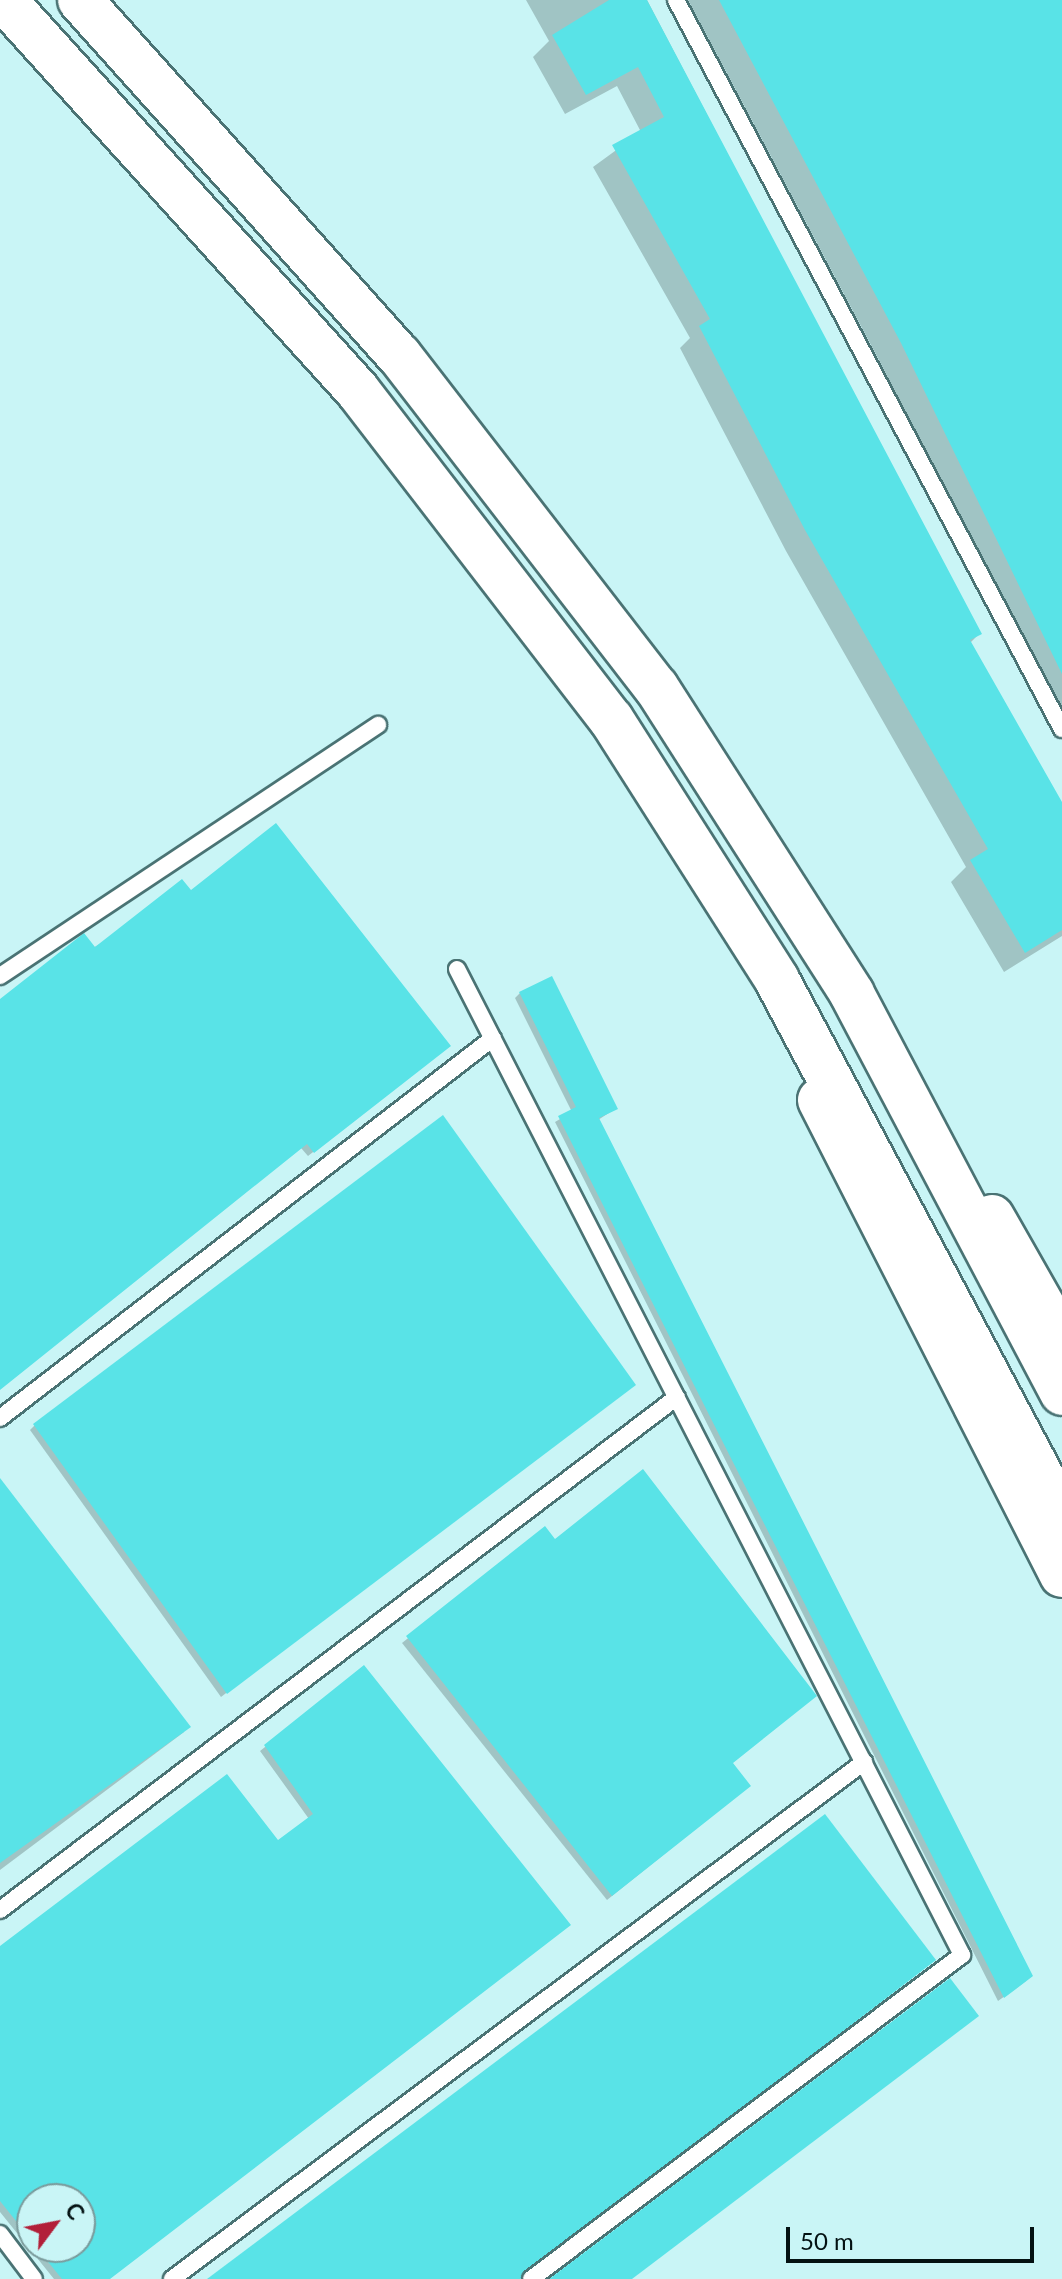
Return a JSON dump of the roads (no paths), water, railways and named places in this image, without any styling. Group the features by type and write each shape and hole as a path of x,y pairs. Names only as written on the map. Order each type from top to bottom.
{"main road":[{"path":"4,0 253,268 446,499 611,719 735,912 874,1153 1062,1515"},
{"path":"80,0 294,231 565,562 656,687 852,994 1062,1340"},
{"path":"735,912 849,1163 1062,1575"},
{"path":"852,994 1062,1393"}],"lane":[{"path":"676,0 1062,729"},
{"path":"0,976 378,725"},
{"path":"457,969 962,1955 531,2279"},
{"path":"0,1418 493,1038"},
{"path":"0,1910 677,1397"},
{"path":"172,2279 864,1762"},
{"path":"0,2234 34,2279"}]}
